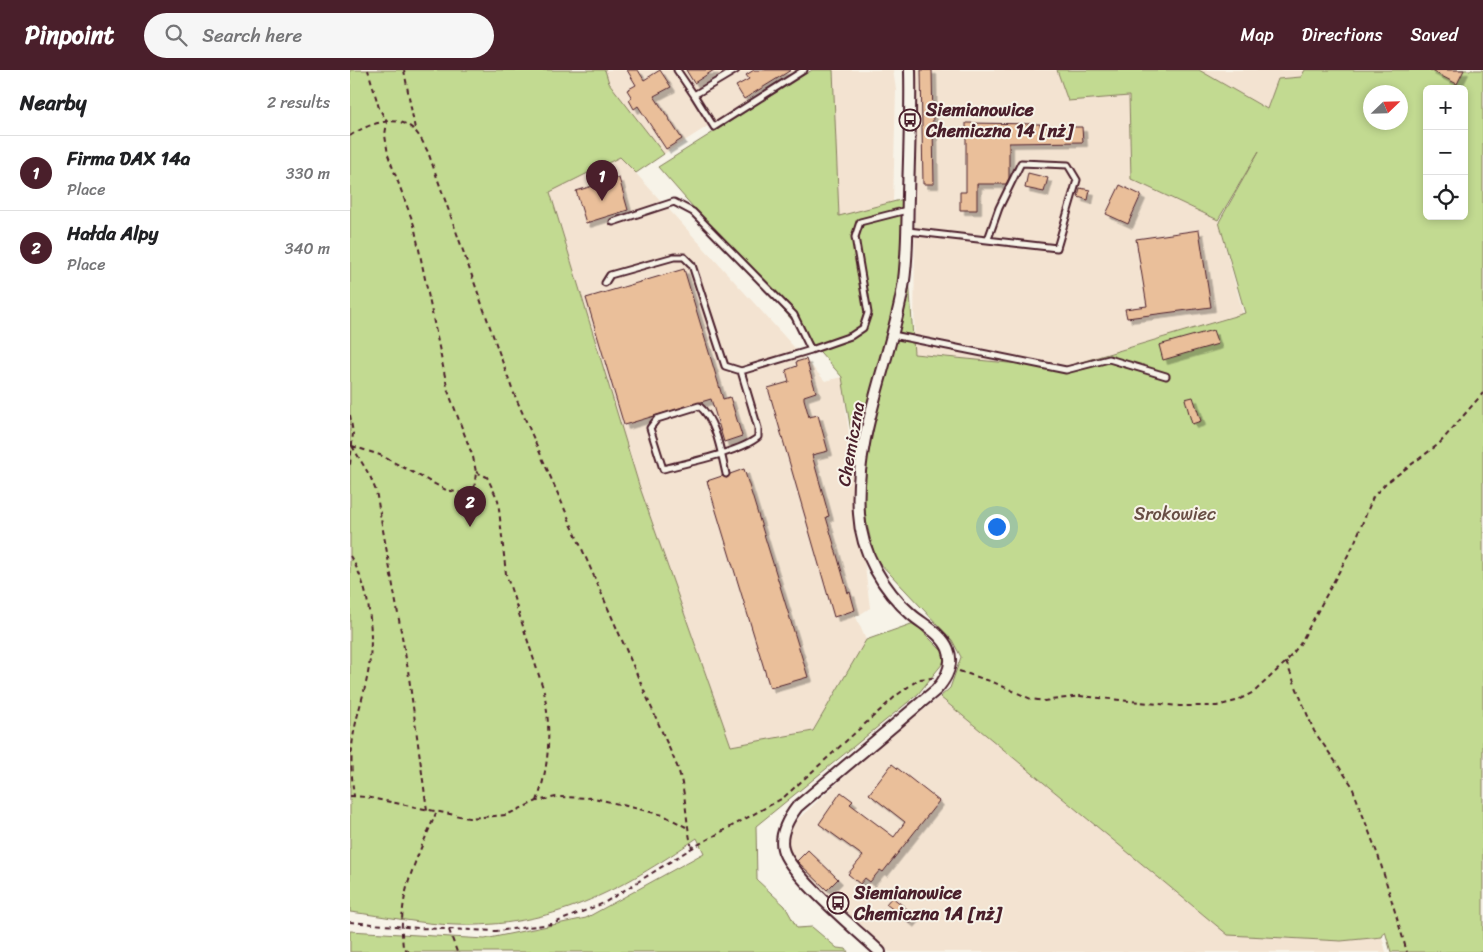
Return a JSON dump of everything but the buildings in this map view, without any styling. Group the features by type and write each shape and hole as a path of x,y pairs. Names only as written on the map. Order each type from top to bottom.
{"street":[{"name":"Chemiczna","path":"910,70 908,231 902,290 893,335 863,443 858,490 859,517 871,560 884,584 897,600 944,642 949,656 949,670"},
{"path":"880,952 791,867 782,848 784,829 791,815 811,794 943,682 949,670"}],"lane":[{"path":"677,70 714,127 804,70"},
{"path":"694,96 736,70"},
{"path":"908,231 1057,248 1077,180 1068,166 1021,163 999,208 988,239"},
{"path":"613,222 674,202 693,212 794,315 811,350"},
{"path":"606,283 610,275 674,257 684,257 692,265 725,366 741,371 851,336 863,328 868,313 855,237 860,222 908,210"},
{"path":"893,335 1066,370 1109,359 1166,376"},
{"path":"726,474 721,453 707,412 699,406 657,420 650,428 663,469 721,453 750,444 758,437 758,428 741,371"}],"path":[{"path":"352,446 380,456 446,490 461,494 474,491 476,472 448,391 414,225 388,155 385,135 386,122 378,108 368,70"},
{"path":"404,70 415,131 428,152 516,397 677,766 686,803 686,827 692,848"},
{"path":"350,136 364,126 386,122 404,124 415,131"},
{"path":"949,670 967,672 1031,699 1044,701 1080,696 1196,706 1227,703 1254,692 1286,662 1304,636 1354,544 1373,497 1385,484 1439,444 1483,393"},
{"path":"350,415 352,446 350,465"},
{"path":"352,446 376,491 408,670 427,810"},
{"path":"476,472 487,477 498,500 506,574 546,700 549,757 537,801"},
{"path":"350,556 363,582 371,648 363,696 355,727 352,776 354,796"},
{"path":"1286,662 1314,732 1351,784 1379,858 1407,952"},
{"path":"350,922 449,930 496,931 552,924 604,903 692,848 783,798 898,695 919,679 936,678 943,682"},
{"path":"350,796 394,802 436,813 469,818 493,816 519,810 537,801 566,796 594,798 663,815 686,827"},
{"path":"409,952 403,947 401,927 406,884 436,813"},
{"path":"449,930 457,952"}],"shaded area":[{"path":"605,70 796,70 664,154 609,83"},
{"path":"833,70 893,70 896,90 893,202 839,217"},
{"path":"916,70 1057,70 1068,101 1129,96 1131,179 1218,220 1243,313 1061,368 914,354"},
{"path":"1199,70 1305,70 1301,77 1278,79 1267,109"},
{"path":"621,157 825,381 842,377 870,608 856,617 866,640 813,731 731,746 639,485 550,191"},
{"path":"940,697 1228,935 1341,941 1382,937 1386,952 889,952 810,880 791,856 785,840 796,821 880,744"}],"green space":[{"path":"350,70 605,70 609,83 664,154 636,173 620,157 550,192 639,485 731,746 813,731 866,640 914,623 945,654 943,663 918,694 756,826 757,880 785,906 797,928 812,927 837,948 846,949 848,952 350,952 350,931 485,939 586,918 704,853 697,838 612,890 554,913 523,920 490,924 455,925 416,922 350,912"},
{"name":"Srokowiec","path":"812,70 833,70 839,216 904,199 914,354 1061,368 1245,313 1219,222 1259,151 1218,220 1131,179 1129,96 1068,101 1057,70 1199,70 1267,109 1278,79 1301,77 1305,70 1483,70 1483,952 1391,952 1385,931 1382,937 1341,941 1228,935 940,697 950,688 961,657 952,640 875,558 865,516 842,377 658,167"}],"place":[{"name":"Siemianowice Chemiczna 14 [nż]","path":"910,120"},
{"name":"Firma DAX 14a","path":"602,201"},
{"name":"Hałda Alpy","path":"470,527"},
{"name":"Siemianowice Chemiczna 1A [nż]","path":"838,903"}]}
